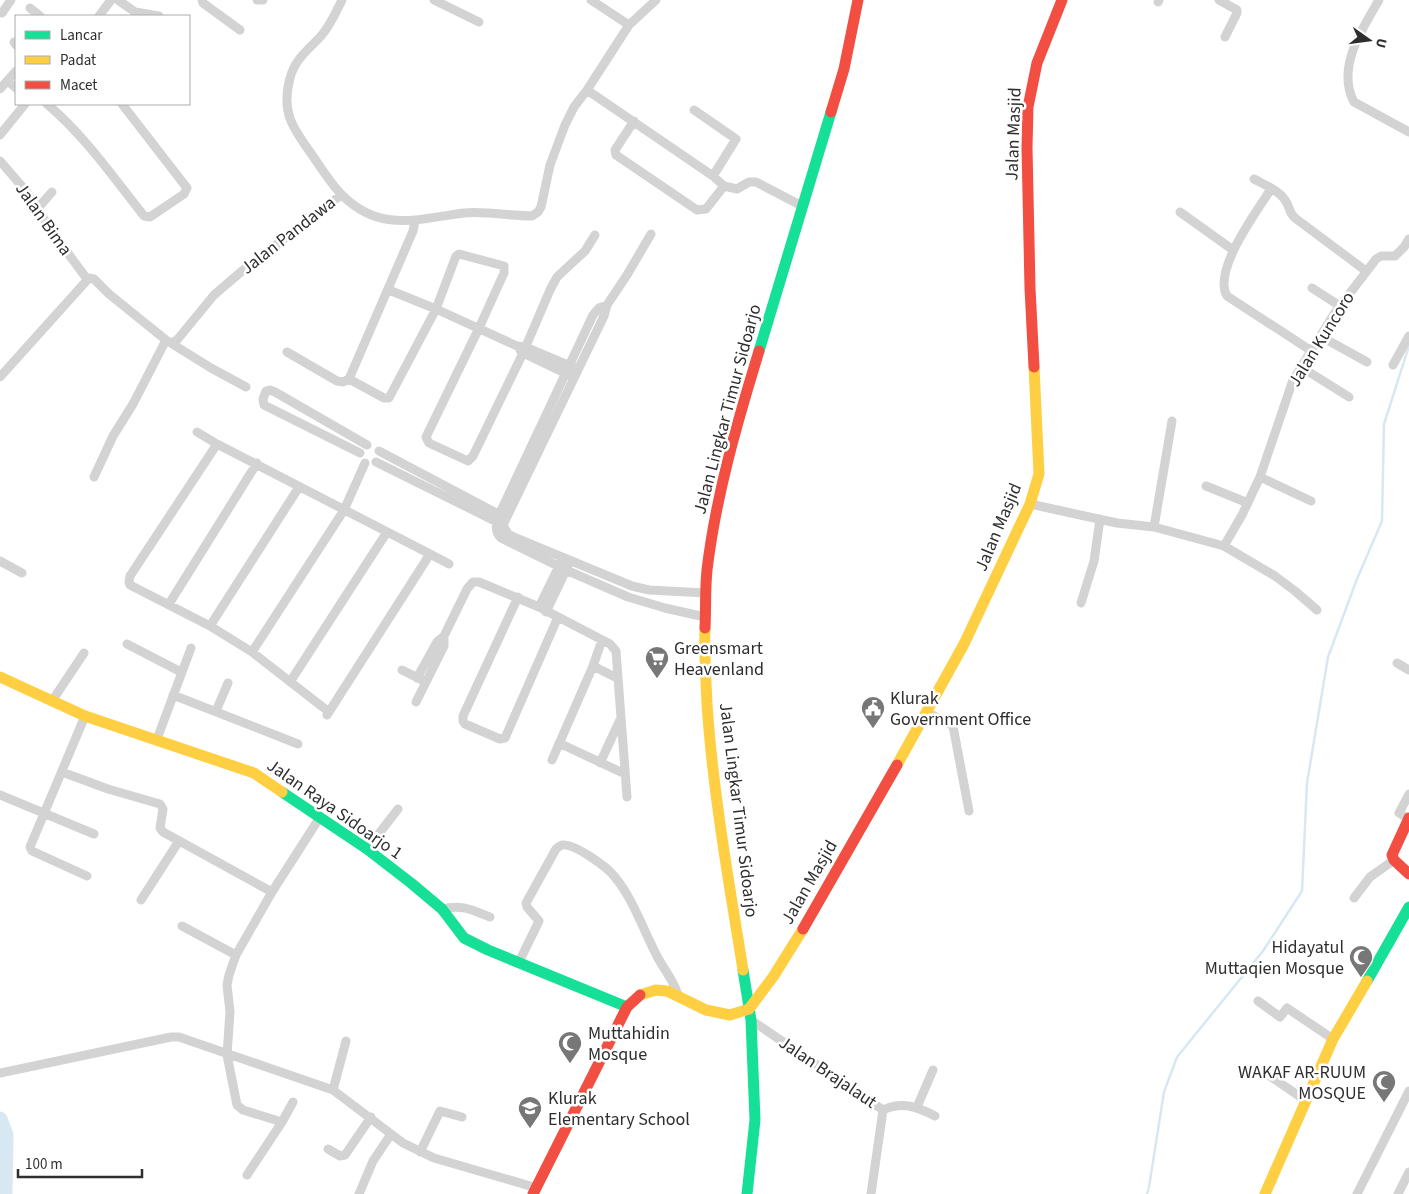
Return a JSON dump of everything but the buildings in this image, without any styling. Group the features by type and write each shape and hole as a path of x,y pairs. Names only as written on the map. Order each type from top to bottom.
{"street":[{"path":"2,13 11,0"},
{"path":"100,15 110,0"},
{"path":"118,0 135,12 153,15"},
{"path":"202,0 203,3 240,30"},
{"path":"257,0 263,0"},
{"path":"341,195 294,130 288,113 288,101 290,79 295,65 302,53 326,30 342,0"},
{"path":"434,0 479,22"},
{"path":"591,0 629,25"},
{"name":"Jalan Pandawa","path":"94,477 113,436 169,341 177,340 214,295 242,271 341,195 373,215 394,221 415,221 464,213 510,216 532,216 536,214 541,207 550,165 562,132 574,107 629,25 656,0"},
{"name":"Jalan Lingkar Timur Sidoarjo","path":"747,1194 755,1120 750,1015 714,780 709,731 704,647 707,572 716,511 735,430 844,69 858,0"},
{"name":"Jalan Masjid","path":"750,1015 817,906 964,644 1030,504 1039,474 1039,465 1030,288 1028,107 1039,56 1062,0"},
{"path":"1219,0 1237,10 1225,37"},
{"path":"1379,0 1352,51 1348,68 1350,95 1354,102 1409,132"},
{"path":"30,8 39,15"},
{"path":"0,89 15,72"},
{"path":"8,81 15,87"},
{"path":"587,90 713,176 724,186 737,189 749,182 756,182 802,206"},
{"path":"0,135 24,105"},
{"path":"48,105 64,118 93,151 144,216 150,217 184,194 187,188 123,105"},
{"path":"694,110 736,138 713,176"},
{"path":"634,122 614,151 616,155 697,210 706,209 724,186"},
{"name":"Jalan Bima","path":"0,161 4,171 26,191 87,279"},
{"path":"1254,178 1285,199 1290,214 1294,218 1366,270"},
{"path":"1271,189 1233,250 1224,281 1224,290 1227,296 1310,350"},
{"path":"38,209 52,192"},
{"path":"1180,212 1233,250"},
{"path":"287,352 337,381 344,382 349,379 389,290 413,231 415,221"},
{"path":"652,234 607,304 595,311 582,351 496,532 501,538 564,564 632,586 649,590 706,593"},
{"path":"349,379 384,398 389,398 436,309 457,255 502,265 505,270 426,437 429,443 466,461 471,460 554,283 585,251 595,235"},
{"name":"Jalan Kuncoro","path":"1224,546 1260,477 1290,386 1310,350 1376,258 1395,256 1409,239"},
{"path":"0,377 87,279 94,279 109,294 169,341 210,368 246,388"},
{"path":"1312,288 1340,306"},
{"path":"389,290 479,328 571,372"},
{"path":"1320,336 1367,362"},
{"path":"1393,365 1409,336"},
{"path":"1301,367 1349,397"},
{"path":"270,390 367,445 374,446 379,451 501,520 376,462 371,464 365,463 360,454 264,404 265,393 270,390"},
{"path":"283,414 290,401"},
{"path":"1154,528 1172,421"},
{"path":"197,432 216,444 257,463 299,488 449,564"},
{"path":"216,444 129,578 130,585 210,626 252,652 327,714 430,554"},
{"path":"360,454 367,445"},
{"path":"376,462 379,451"},
{"path":"169,604 257,463"},
{"path":"252,652 344,510 365,463"},
{"path":"1260,477 1311,501"},
{"path":"1206,486 1248,503"},
{"path":"210,626 299,488"},
{"path":"1030,504 1117,523 1154,528 1224,546 1275,576 1317,610"},
{"path":"1081,603 1094,561 1100,519"},
{"path":"290,682 387,532"},
{"path":"0,561 22,573"},
{"path":"564,564 628,597 705,617"},
{"path":"543,609 564,564"},
{"path":"416,702 421,680 437,642 444,636 467,588 473,582 479,582 518,597 615,648 627,797"},
{"path":"628,597 632,586"},
{"path":"647,602 649,590"},
{"path":"665,608 667,591"},
{"path":"518,597 463,716 463,721 466,724 500,739 505,738 558,617"},
{"path":"552,760 593,666 602,640"},
{"path":"127,644 181,672"},
{"path":"157,740 172,695 191,648"},
{"path":"52,701 84,653"},
{"path":"1397,663 1409,670"},
{"path":"593,666 617,678"},
{"path":"402,670 421,680"},
{"name":"Jalan Raya Sidoarjo 1","path":"0,677 86,716 254,773 320,817 411,883 442,909 464,938 488,950 627,1007"},
{"path":"216,711 228,683"},
{"path":"172,695 298,744"},
{"path":"926,712 950,723 954,730 969,811"},
{"path":"86,716 30,845 31,850 87,876"},
{"path":"600,763 621,718"},
{"path":"558,743 625,774"},
{"path":"62,772 108,789 160,804 163,809 160,830 272,892"},
{"path":"1409,794 1399,811 1405,817 1393,850 1394,860 1409,874"},
{"path":"0,795 94,834"},
{"path":"367,850 398,809"},
{"path":"282,1122 243,1110 236,1103 227,1055 230,1012 227,985 236,956 272,892 320,817"},
{"path":"141,900 179,841"},
{"path":"519,962 539,921 527,907 526,903 556,849 567,845 590,857 614,875 672,980 678,995"},
{"path":"1354,898 1370,877 1394,860"},
{"path":"442,909 463,907 490,917"},
{"path":"1265,1194 1333,1039 1409,907"},
{"path":"182,926 236,956"},
{"path":"0,1073 171,1037 182,1038 333,1090 391,1134 420,1152 535,1191 582,1093 627,1007 636,998 650,991 661,990 678,995 715,1013 750,1015"},
{"path":"1258,1001 1280,1017 1287,1008 1333,1039"},
{"name":"Jalan Brajalaut","path":"750,1015 891,1107 871,1194"},
{"path":"333,1090 346,1041"},
{"path":"918,1107 934,1070"},
{"path":"1264,1072 1305,1100"},
{"path":"1357,1194 1409,1091"},
{"path":"247,1175 293,1102"},
{"path":"891,1107 918,1107 935,1116"},
{"path":"420,1152 440,1111 462,1117"},
{"path":"328,1149 340,1156 345,1155 370,1117"},
{"path":"359,1194 373,1162 391,1134"},
{"path":"1398,1194 1409,1172"}],"waterway":[{"path":"1147,1194 1164,1092 1177,1057 1263,951 1302,891 1307,783 1328,657 1357,579 1382,521 1384,424 1409,346"},
{"path":"0,1119 6,1135 5,1194"}],"traffic: fast":[{"path":"759,351 831,112"},
{"path":"282,792 367,849 411,883 442,909 464,938 488,950 627,1007"},
{"path":"1367,981 1409,907"},
{"path":"743,970 751,1020 755,1120 747,1194"}],"traffic: slow":[{"path":"897,765 964,644 1030,504 1039,474 1034,367"},
{"path":"705,628 707,704 713,771 743,970"},
{"path":"0,677 85,716 254,773 282,792"},
{"path":"640,995 656,990 667,991 706,1010 730,1015 749,1009 773,977 803,929"},
{"path":"1265,1194 1333,1039 1367,981"}],"traffic: jam":[{"path":"831,112 844,69 858,0"},
{"path":"1034,367 1030,288 1028,107 1037,63 1062,0"},
{"path":"705,628 707,570 716,514 735,432 759,351"},
{"path":"803,929 897,765"},
{"path":"1409,818 1392,855 1394,860 1409,874"},
{"path":"533,1194 627,1007 640,995"}],"place":[{"name":"Greensmart Heavenland","path":"657,679"},
{"name":"Klurak Government Office","path":"873,729"},
{"name":"Hidayatul Muttaqien Mosque","path":"1361,978"},
{"name":"Muttahidin Mosque","path":"570,1064"},
{"name":"WAKAF AR-RUUM MOSQUE","path":"1384,1103"},
{"name":"Klurak Elementary School","path":"530,1129"}]}
